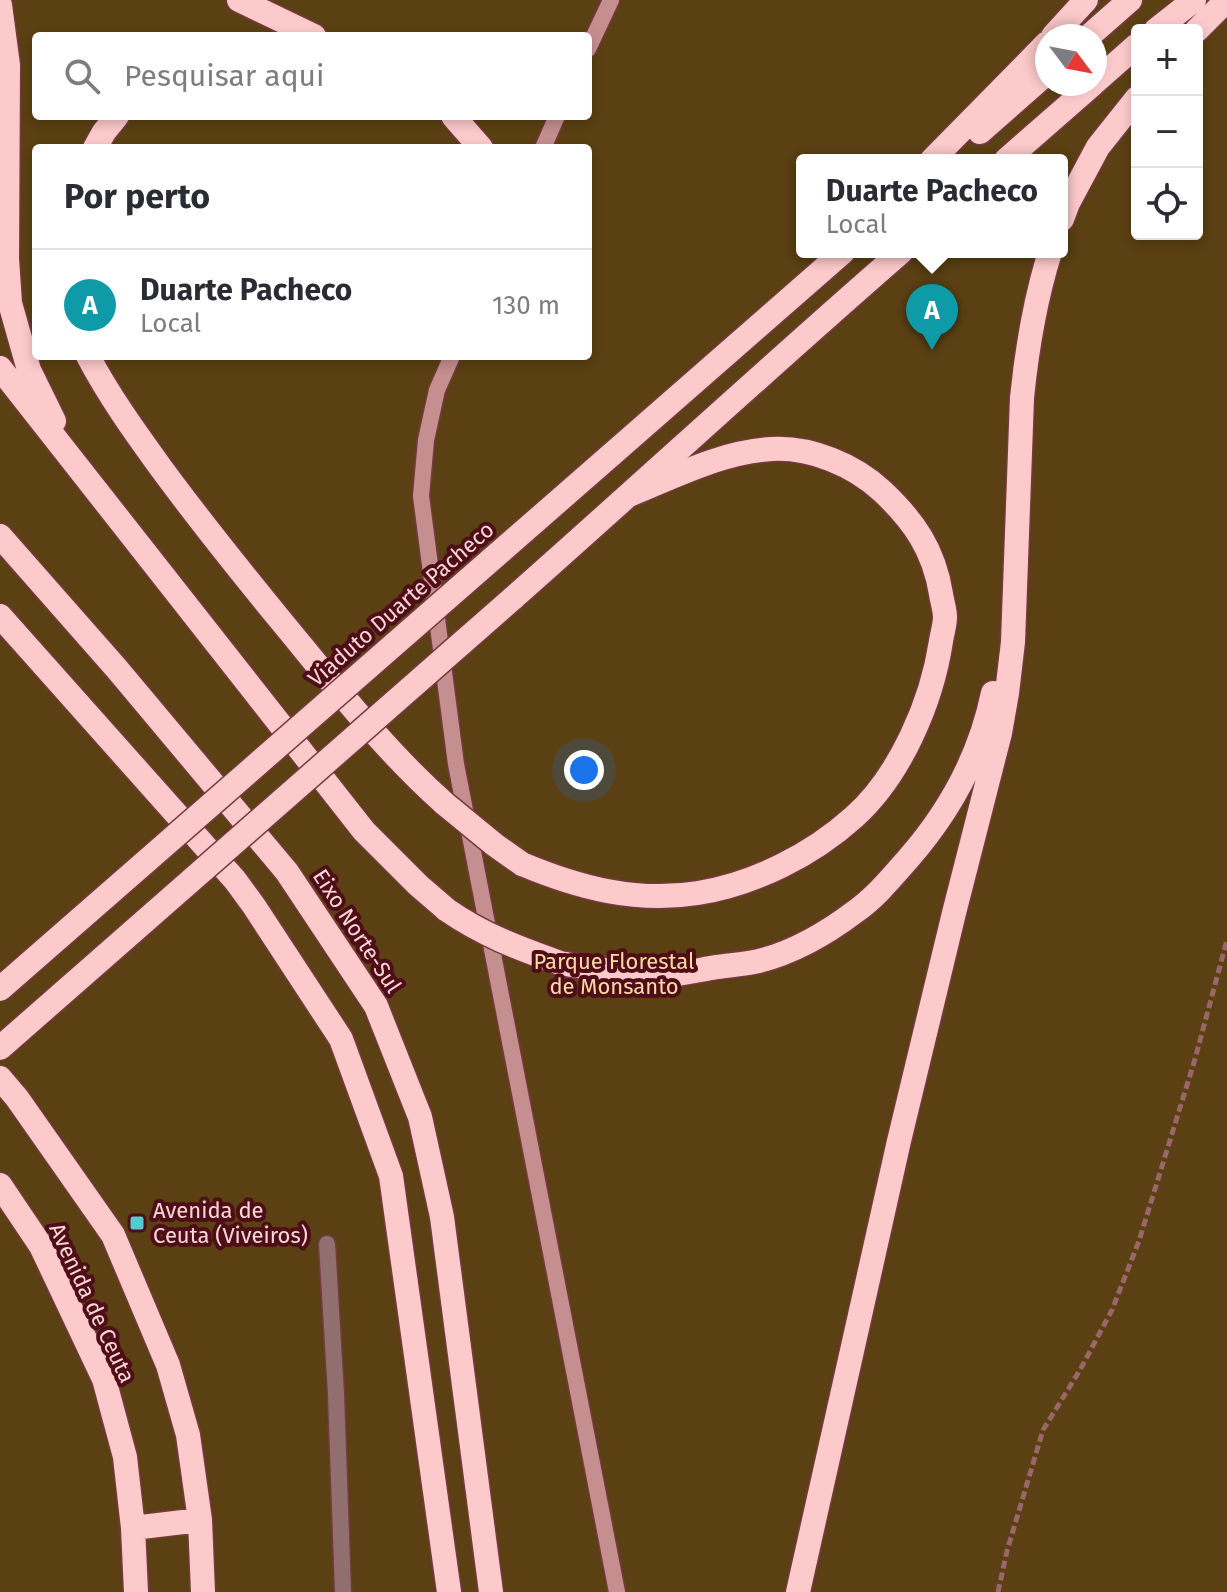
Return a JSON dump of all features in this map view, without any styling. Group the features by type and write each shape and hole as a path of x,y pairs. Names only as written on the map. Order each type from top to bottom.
{"highway":[{"path":"239,0 305,32"},
{"path":"1064,24 1086,0"},
{"path":"1103,24 1130,0"},
{"path":"1164,24 1194,0"},
{"path":"1203,24 1227,0"},
{"path":"0,5 8,65 7,259 10,303 29,370 75,465"},
{"path":"1107,72 1131,50"},
{"path":"938,154 1035,55"},
{"path":"955,154 1035,84"},
{"path":"1013,154 1079,96"},
{"path":"1068,203 1098,147 1131,106"},
{"path":"97,144 114,120"},
{"path":"456,120 478,144"},
{"name":"Viaduto Duarte Pacheco","path":"0,989 835,258"},
{"path":"0,1048 598,523 894,258"},
{"path":"798,1592 899,1141 1000,733 1013,642 1022,398 1032,316 1048,258"},
{"path":"90,360 127,421 275,614 400,763 495,845 522,864 552,876 626,895 666,897 739,884 819,844 855,817 886,782 908,742 938,662 945,617 939,581 925,542 902,509 875,484 846,466 816,454 776,449 744,452 709,462 629,495"},
{"path":"0,368 364,831 418,885 472,927 560,963 603,970 675,974 759,961 822,935 859,909 918,848 964,779 992,699 1015,583"},
{"name":"Eixo Norte-Sul","path":"0,536 117,669 287,872 376,1006 420,1117 442,1217 491,1592"},
{"path":"0,616 235,880 341,1039 391,1176 449,1592"},
{"name":"Avenida de Ceuta","path":"0,1078 113,1235 168,1365 188,1435 200,1520 203,1592"},
{"name":"Avenida de Ceuta","path":"0,1185 41,1246 104,1379 125,1457 136,1592"},
{"path":"133,1528 200,1520"}],"main road":[{"path":"592,40 611,0"},
{"path":"545,144 555,120"},
{"path":"450,360 437,390 426,440 421,496 456,764 617,1592"}],"lane":[{"path":"327,1244 343,1592"}],"path":[{"path":"998,1592 1043,1430 1112,1310 1139,1241 1195,1059 1227,940"}],"green space":[{"name":"Parque Florestal de Monsanto","path":"0,0 1227,0 1227,1592 0,1592"}],"place":[{"name":"Duarte Pacheco","path":"932,350"},
{"name":"Avenida de Ceuta (Viveiros)","path":"137,1223"}]}
